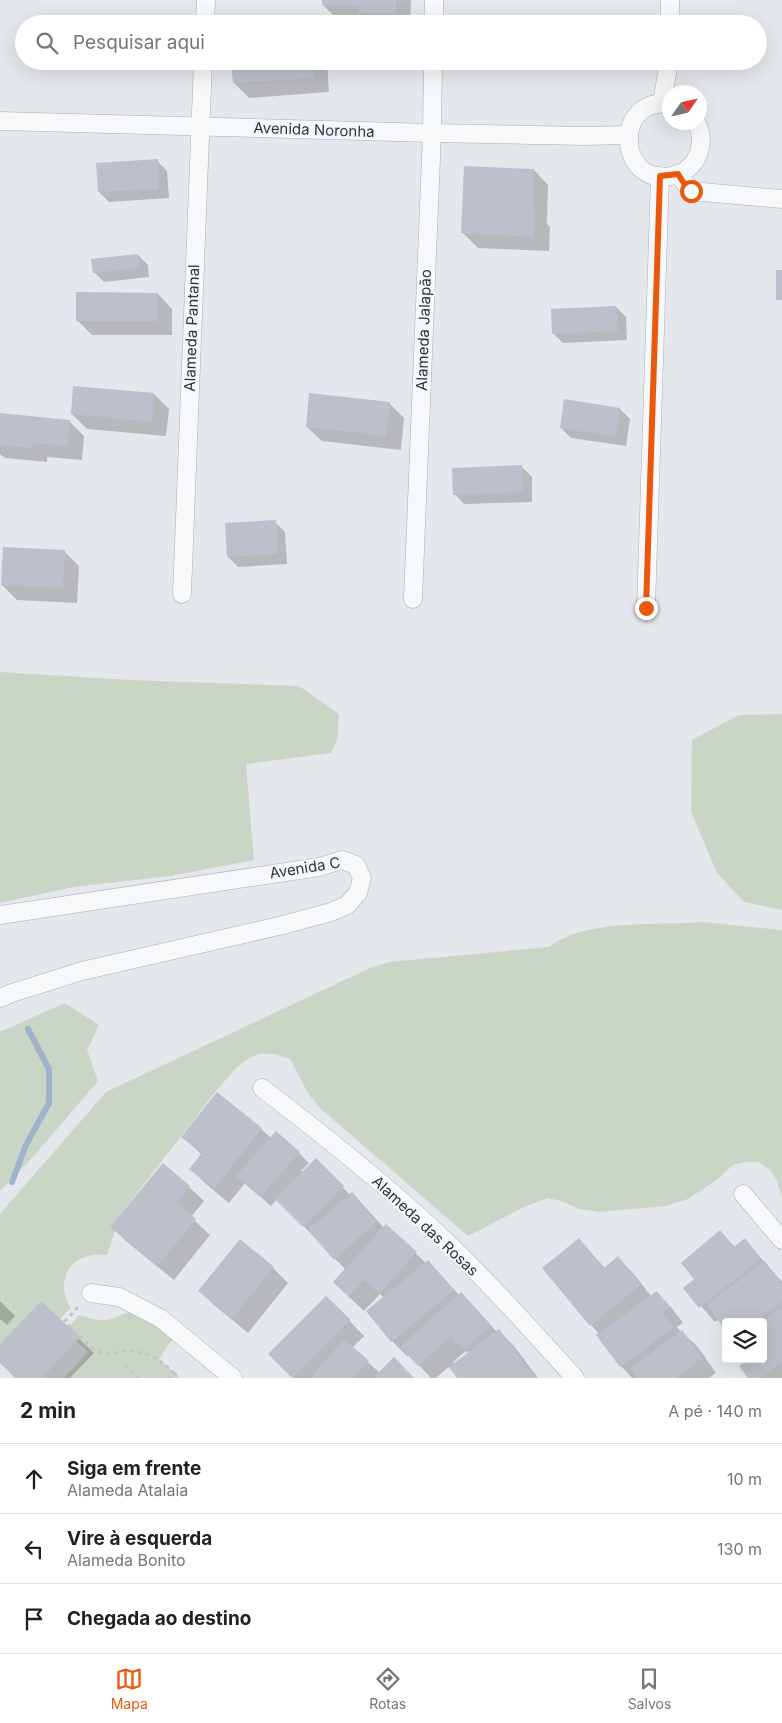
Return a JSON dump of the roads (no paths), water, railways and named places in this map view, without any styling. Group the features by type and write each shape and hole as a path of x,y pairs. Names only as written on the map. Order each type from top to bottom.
{"street":[{"path":"205,15 206,0"},
{"path":"434,0 434,15"},
{"path":"670,0 670,15"},
{"name":"Alameda Pantanal","path":"182,594 203,70"},
{"name":"Alameda Jalapão","path":"413,599 433,70"},
{"path":"668,85 669,70"},
{"path":"662,104 650,106 639,113 632,123 628,135 628,146 632,158 644,170 660,176 678,174 688,168 696,160 700,150 701,138 698,130"},
{"name":"Avenida Noronha","path":"0,121 432,133 628,135"},
{"path":"678,174 691,191 782,199"},
{"path":"646,608 660,176"},
{"name":"Avenida C","path":"0,915 319,867 342,860 356,865 362,878 358,893 347,905 331,912 82,972 0,998"},
{"name":"Alameda das Rosas","path":"262,1088 338,1146 424,1221 499,1295 575,1378"},
{"path":"743,1194 782,1240"},
{"path":"90,1293 119,1297 160,1318 233,1378"}],"waterway":[{"path":"12,1182 26,1145 49,1103 49,1069 28,1029"}]}
